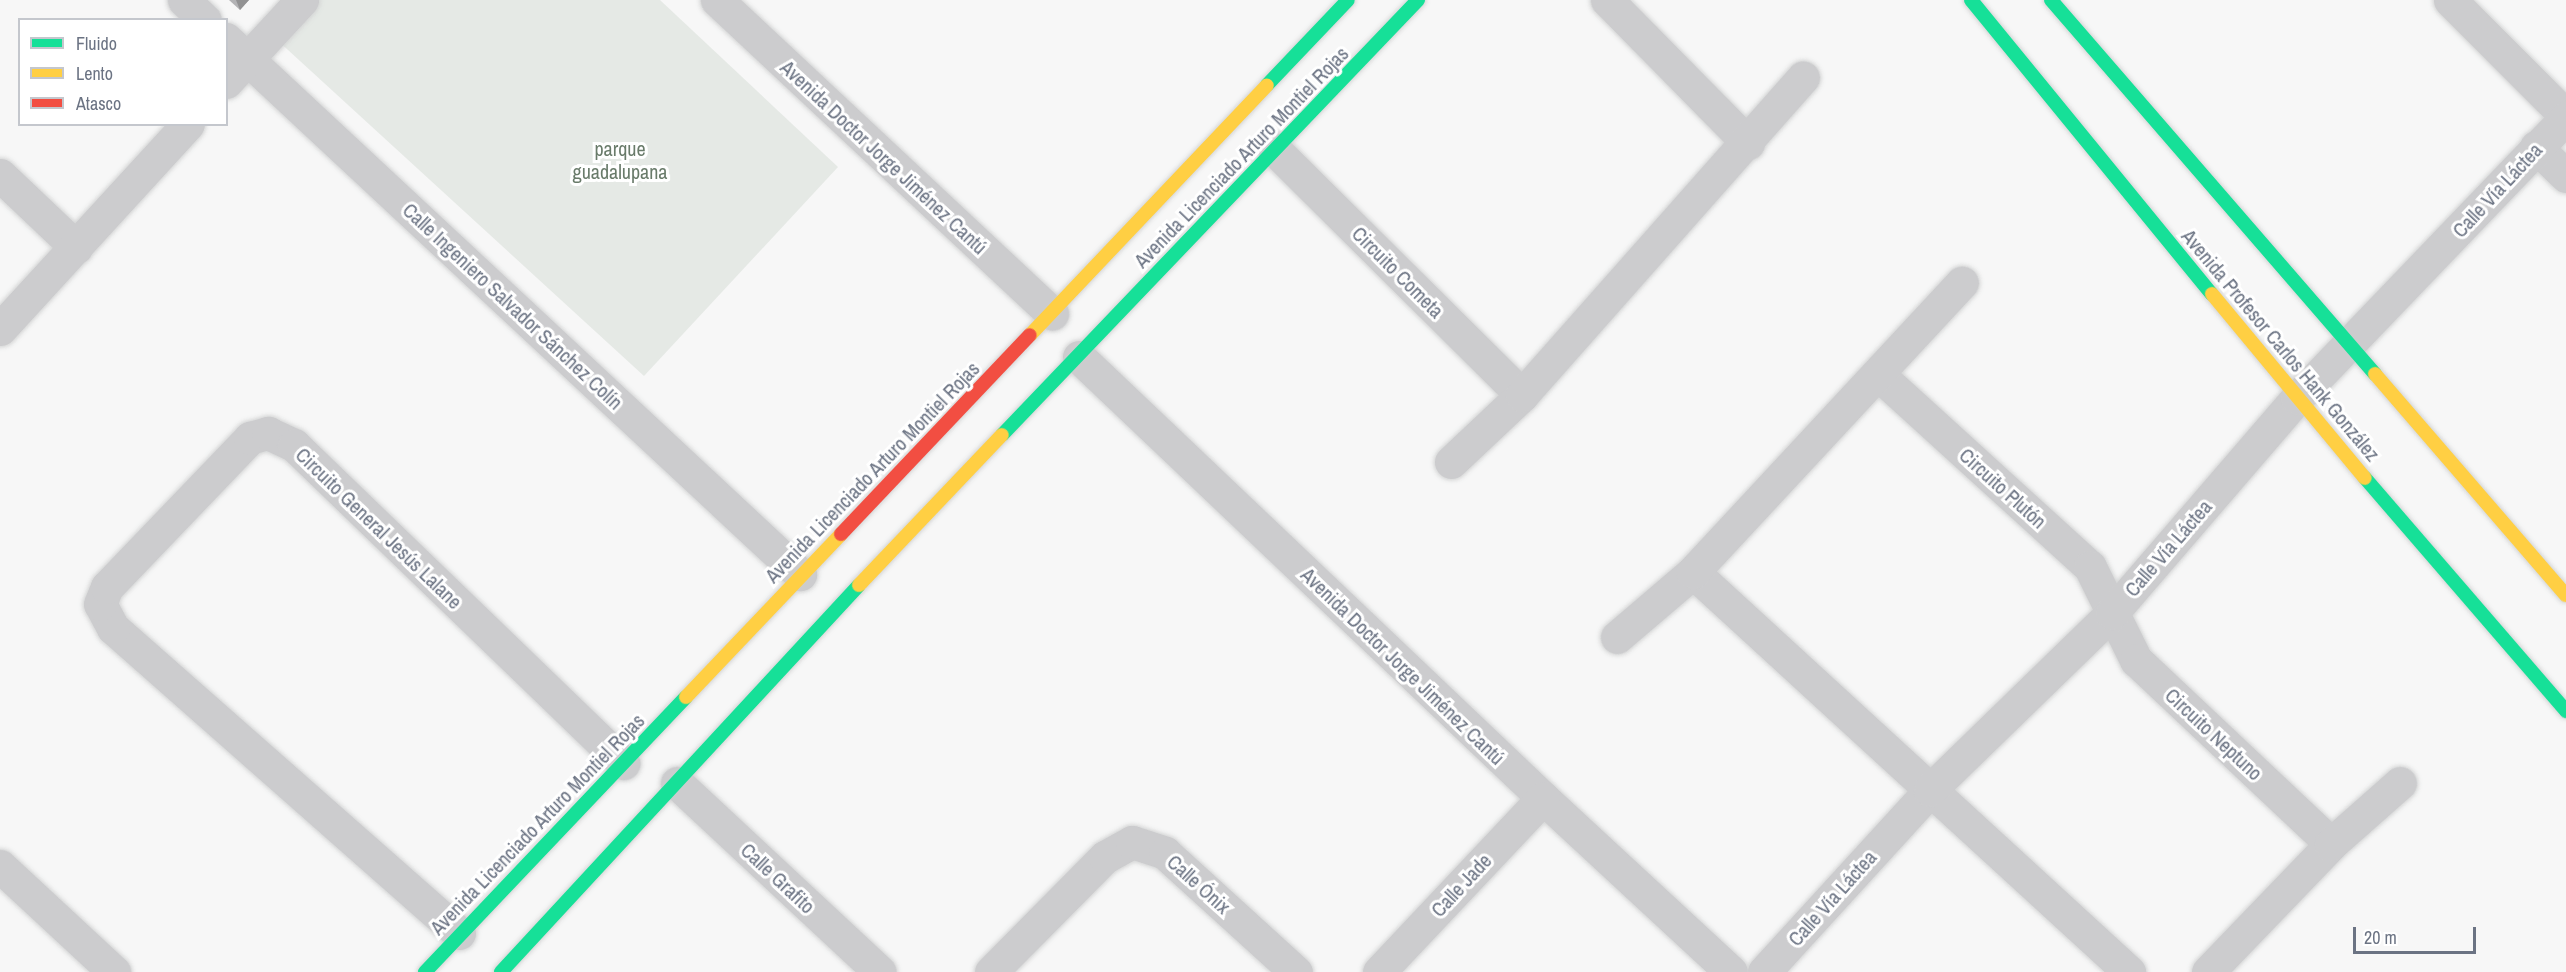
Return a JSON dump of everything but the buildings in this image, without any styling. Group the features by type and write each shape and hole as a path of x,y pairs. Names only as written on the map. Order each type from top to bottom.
{"main road":[{"name":"Avenida Licenciado Arturo Montiel Rojas","path":"425,972 459,933 623,763 800,574 1053,314 1348,0"},
{"name":"Avenida Licenciado Arturo Montiel Rojas","path":"501,972 824,622 1418,0"},
{"name":"Avenida Profesor Carlos Hank González","path":"1971,0 2297,398 2566,711"},
{"path":"2051,0 2566,595"}],"street":[{"path":"184,0 203,18"},
{"path":"228,76 237,49 302,0"},
{"name":"Avenida Doctor Jorge Jiménez Cantú","path":"717,0 1053,314"},
{"path":"1607,0 1748,143"},
{"path":"2450,0 2566,117"},
{"name":"Calle Ingeniero Salvador Sánchez Colín","path":"237,49 800,574"},
{"path":"1451,462 1522,395 1748,143 1803,77"},
{"name":"Calle Vía Láctea","path":"1764,972 1930,790 2112,613 2297,398 2566,117"},
{"path":"0,329 186,126"},
{"path":"2536,147 2566,176"},
{"name":"Circuito Cometa","path":"1274,149 1522,395"},
{"path":"0,175 76,248"},
{"path":"1617,637 1693,572 1879,375 1962,283"},
{"name":"Avenida Doctor Jorge Jiménez Cantú","path":"1078,357 1543,798 1731,972"},
{"name":"Circuito Plutón","path":"1879,375 2090,567 2112,613"},
{"name":"Circuito General Jesús Lalane","path":"459,933 113,628 100,604 107,587 242,446 250,438 268,433 294,446 623,763"},
{"path":"1693,572 2129,972"},
{"name":"Circuito Neptuno","path":"2112,613 2136,660 2331,844"},
{"name":"Calle Grafito","path":"677,783 880,972"},
{"path":"2208,972 2331,844 2400,783"},
{"name":"Calle Jade","path":"1378,972 1543,798"},
{"name":"Calle Ónix","path":"992,972 1105,857 1132,842 1165,852 1296,972"},
{"path":"0,866 114,972"}],"green space":[{"name":"parque guadalupana","path":"313,0 660,0 838,167 644,376 276,39"}],"traffic: fast":[{"path":"1267,85 1348,0"},
{"path":"1002,435 1418,0"},
{"path":"1971,0 2212,294"},
{"path":"2051,0 2375,374"},
{"path":"2365,478 2566,711"},
{"path":"501,972 859,585"},
{"path":"425,972 686,697"}],"traffic: slow":[{"path":"1030,335 1267,85"},
{"path":"2212,294 2365,478"},
{"path":"2375,374 2566,595"},
{"path":"859,585 1002,435"},
{"path":"686,697 841,534"}],"traffic: jam":[{"path":"841,534 1030,335"}]}
